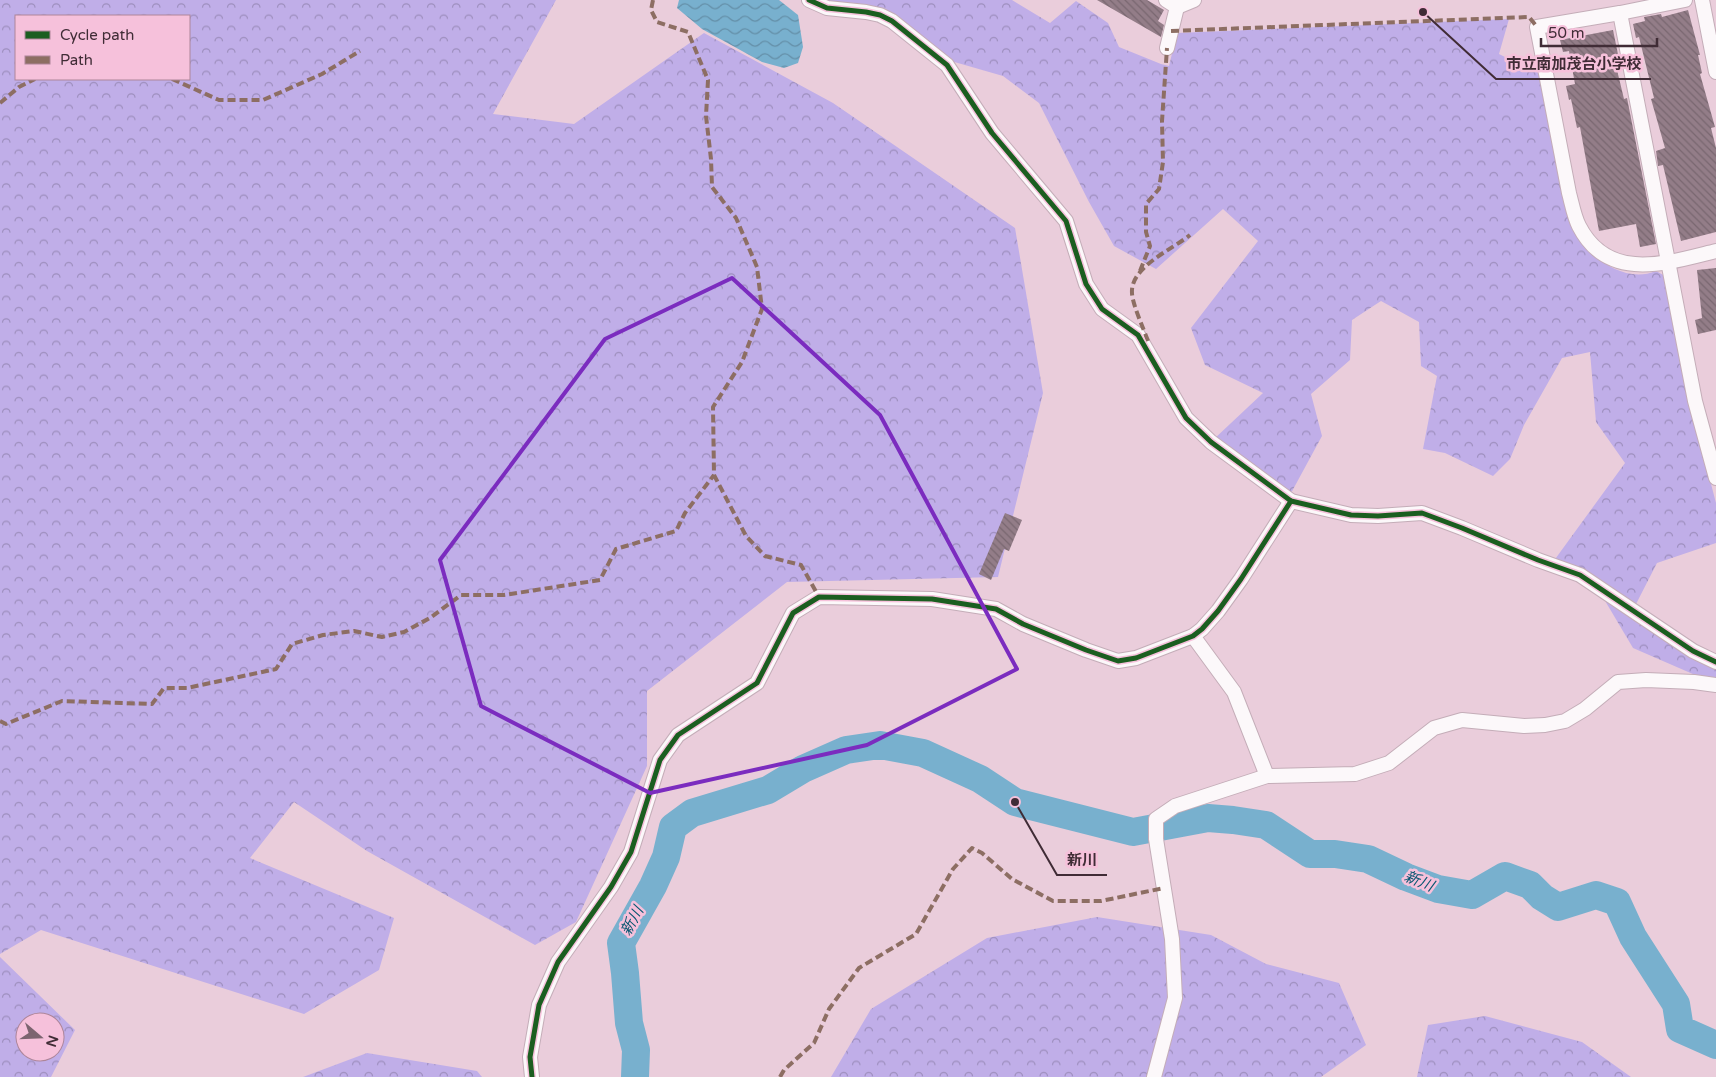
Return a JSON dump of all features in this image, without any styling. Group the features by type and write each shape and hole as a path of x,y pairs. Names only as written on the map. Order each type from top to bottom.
{"street":[{"path":"809,0 827,8 866,12 892,21 947,65 992,133 1066,222 1086,284 1102,309 1138,335 1186,418 1211,442 1291,501 1351,515 1378,516 1422,513 1462,528 1538,560 1580,575 1693,651 1716,662"},
{"path":"1167,48 1171,4 1194,0"},
{"path":"1685,0 1537,27 1569,193 1578,226 1592,245 1612,259 1636,265 1668,262 1716,251"},
{"path":"1702,0 1716,72"},
{"path":"1620,13 1695,401 1716,478"},
{"path":"532,1077 530,1057 539,1005 558,962 611,887 631,852 660,760 678,735 757,682 793,613 819,597 932,599 996,609 1032,628 1086,650 1118,661 1136,658 1193,636 1218,611 1291,501"},
{"path":"1193,636 1234,692 1267,776"},
{"path":"1154,1077 1175,998 1172,940 1156,839 1156,819 1175,806 1267,776 1355,774 1368,770 1389,763 1434,728 1462,720 1524,726 1545,725 1565,721 1585,709 1618,682 1646,680 1716,685"}],"highlighted area":[{"path":"732,278 880,415 1017,669 867,745 650,793 481,706 440,560 605,339"}],"green space":[{"path":"0,0 556,0 493,114 574,124 704,33 833,103 1015,228 1043,393 998,577 787,582 647,691 647,766 576,922 535,945 367,851 294,802 250,858 394,918 379,970 304,1014 41,930 0,954"},
{"path":"816,0 1012,0 1050,23 1076,1 1108,23 1119,47 1169,66 1177,33 1509,19 1499,54 1525,67 1540,68 1572,226 1578,237 1596,256 1618,270 1630,274 1656,271 1665,276 1682,373 1716,503 1716,543 1657,563 1634,608 1553,562 1625,463 1596,422 1590,352 1562,358 1524,425 1510,459 1493,476 1445,453 1423,449 1437,376 1421,366 1419,322 1381,301 1352,320 1350,360 1311,394 1322,436 1290,495 1214,439 1263,393 1205,365 1191,328 1258,241 1223,209 1156,269 1114,246 1089,202 1039,103 1003,76 944,59 914,33"},
{"path":"1601,594 1716,665 1716,679 1702,678 1633,648"},
{"path":"1097,917 1211,935 1266,964 1339,983 1366,1045 1321,1077 831,1077 871,1009 987,938"},
{"path":"0,957 57,1012 15,1012 15,1062 59,1062 51,1077 0,1077"},
{"path":"1485,1016 1582,1042 1631,1077 1417,1077 1428,1025"},
{"path":"65,1020 75,1030 65,1050"},
{"path":"367,1053 477,1071 482,1077 303,1077"}],"water":[{"path":"679,0 779,0 798,15 803,47 798,63 784,68 762,62 702,29 677,8"}],"building":[{"path":"1097,0 1147,0 1164,10 1158,21 1164,25 1161,37"},
{"path":"1688,10 1700,55 1698,55 1702,73 1700,74 1715,127 1711,128 1716,148 1716,232 1681,241 1663,165 1658,166 1656,151 1665,148 1651,99 1654,98 1639,37 1636,38 1633,24 1645,21 1644,17 1661,14 1662,17"},
{"path":"1613,30 1621,69 1617,70 1624,99 1627,98 1656,244 1640,247 1636,224 1599,231 1580,127 1577,128 1571,99 1569,100 1566,86 1575,84 1569,51 1563,52 1560,40"},
{"path":"1716,268 1716,330 1698,334 1695,320 1702,318 1697,270"},
{"path":"1005,513 1022,520 1009,551 1004,549 991,580 979,574"}],"waterway":[{"name":"新川","path":"635,1077 636,1050 629,1023 621,943 653,886 666,857 673,827 692,813 768,790 803,769 846,750 880,745 923,753 980,779 1015,802 1133,832 1208,818 1233,820 1266,825 1310,854 1335,854 1368,859 1406,877 1438,889 1472,895 1505,876 1530,885 1542,897 1558,907 1596,895 1617,902 1633,937 1676,1004 1680,1029 1716,1045"}],"marked path":[{"path":"653,0 651,10 657,22 688,32 708,80 706,116 712,187 736,218 757,267 762,309 742,362 713,407 714,475 746,536 765,556 801,565 819,597"},
{"path":"1171,31 1529,17 1537,27"},
{"path":"1140,271 1150,246 1146,232 1146,204 1159,189 1163,162 1162,121 1167,48"},
{"path":"174,80 219,100 263,100 322,74 360,51"},
{"path":"0,103 19,87 33,80"},
{"path":"1148,341 1134,303 1133,284 1138,275 1154,259 1190,235"},
{"path":"0,721 6,724 62,701 152,704 164,688 187,688 276,669 292,644 323,635 354,631 382,637 404,632 430,618 461,595 504,595 600,580 616,549 676,531 685,513 714,475"},
{"path":"780,1077 784,1070 814,1043 829,1009 859,968 916,934 953,869 972,848 982,853 1012,879 1053,901 1101,901 1164,888"}],"cycle path":[{"path":"809,0 827,8 880,15 892,21 947,65 992,133 1066,221 1086,284 1102,309 1138,335 1186,418 1211,442 1291,501 1351,515 1378,516 1422,513 1462,528 1538,560 1580,575 1693,651 1716,662"},
{"path":"532,1077 530,1057 539,1005 558,962 611,887 631,852 660,760 678,735 757,683 793,613 819,597 932,599 996,609 1023,624 1086,650 1118,661 1136,658 1193,636 1202,629 1218,611 1241,579 1291,501"}],"place":[{"name":"市立南加茂台小学校","path":"1423,12"},
{"name":"新川","path":"1015,802"}]}
